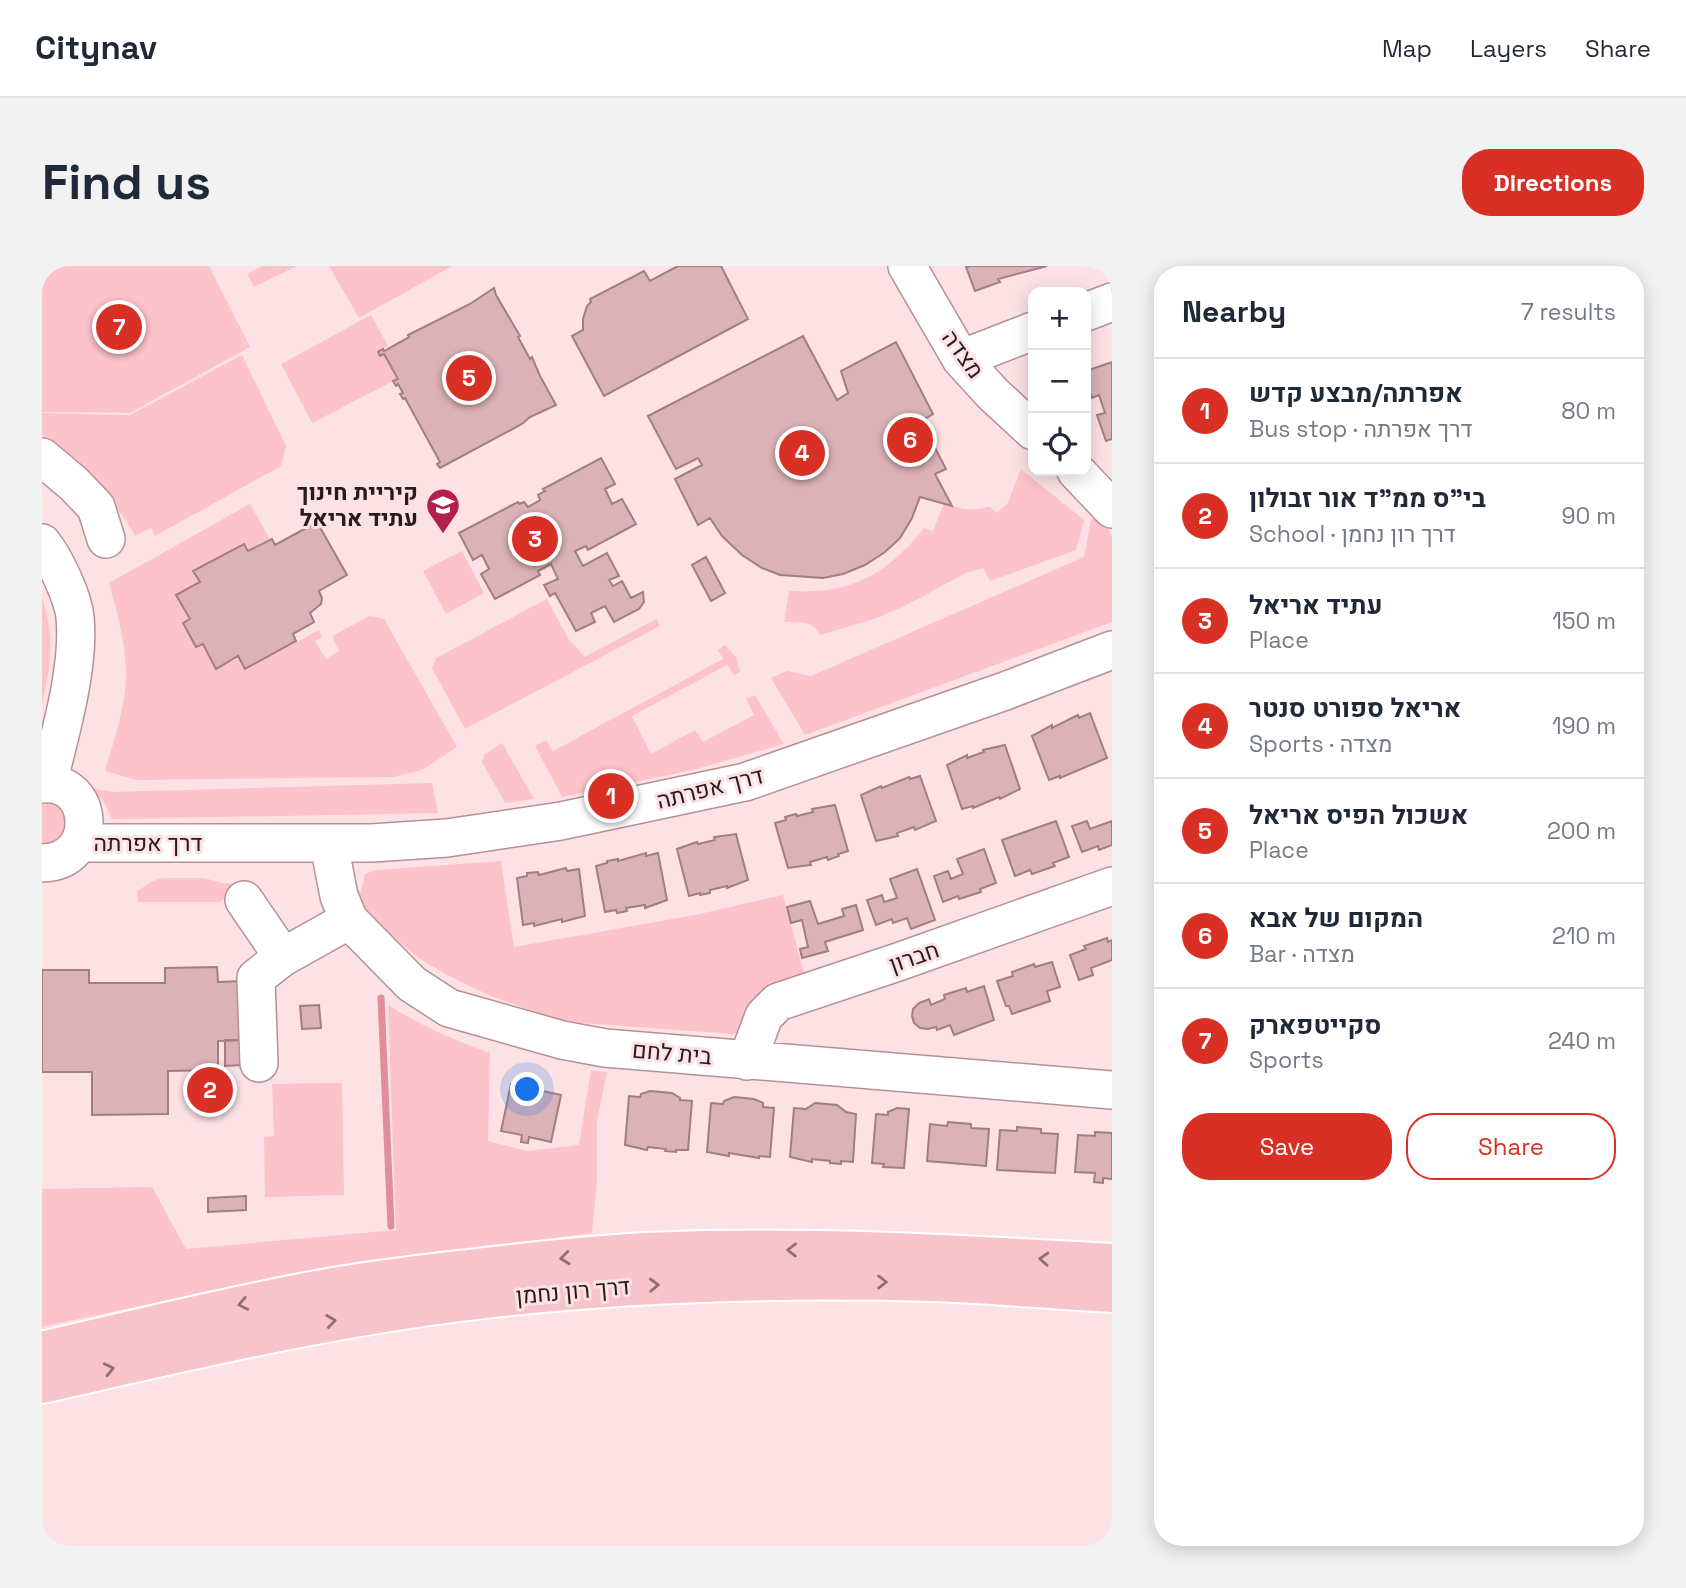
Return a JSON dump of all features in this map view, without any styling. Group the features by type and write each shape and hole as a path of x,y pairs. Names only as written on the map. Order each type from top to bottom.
{"main road":[{"name":"דרך רון נחמן","path":"42,1351 315,1290 400,1277 569,1258 702,1251 828,1250 1112,1263"},
{"name":"דרך רון נחמן","path":"42,1384 321,1322 482,1299 558,1292 730,1282 933,1282 1112,1293"}],"street":[{"name":"מצדה","path":"907,266 961,359 993,394 1028,426"},
{"path":"1091,310 1112,302"},
{"path":"961,359 1028,333"},
{"path":"42,457 96,507 106,538"},
{"path":"1081,476 1112,509"},
{"path":"42,543 62,580 75,617 71,686 45,783 62,786 80,803 85,830 72,853 60,861 42,863"},
{"name":"דרך אפרתה","path":"80,843 329,844 447,838 640,806 745,782 1112,650"},
{"name":"בית לחם","path":"329,844 339,896 349,920 412,984 449,1007 562,1040 594,1046 1112,1090"},
{"name":"חברון","path":"747,1060 764,1016 778,1002 1112,886"},
{"path":"244,900 283,957"},
{"path":"260,1063 256,978 283,957 349,920"}],"shaded area":[{"path":"42,266 209,266 250,347 130,413 42,412"},
{"path":"263,266 297,266 254,287 247,274"},
{"path":"329,266 452,266 359,318"},
{"path":"371,315 388,346 377,352 380,356 383,354 397,379 312,423 281,364"},
{"path":"242,355 286,446 281,466 155,536 151,528 135,536 98,482 50,438 42,435 42,413 130,415"},
{"path":"1021,469 1084,520 1076,550 990,581 983,568 966,573 903,607 874,619 820,635 809,624 784,622 789,591 831,589 866,578 896,558 924,528 933,531 944,504 967,509 990,506 996,513 1008,503"},
{"path":"250,504 270,539 249,550 244,543 193,571 199,582 176,595 189,619 183,623 196,648 203,644 216,669 238,658 245,670 319,630 322,637 315,641 326,659 339,651 332,636 370,616 384,619 457,747 422,770 393,777 136,780 105,771 122,711 126,674 123,639 109,583"},
{"path":"1101,516 1112,536 1112,622 805,735 771,678 787,671 811,676 1084,557 1091,519"},
{"path":"462,551 484,593 446,614 423,571"},
{"path":"42,598 49,625 50,651 42,704"},
{"path":"547,599 569,640 585,657 656,619 660,626 465,729 432,668 436,658"},
{"path":"725,645 736,657 740,672 734,675 727,665 632,716 651,754 695,730 703,742 754,715 746,699 755,695 784,744 693,770 562,797 535,746 546,740 553,751 723,659 718,650"},
{"path":"502,743 534,799 505,803 482,762 485,754"},
{"path":"432,783 438,813 112,819 103,800 91,788 112,792"},
{"path":"46,802 62,810 68,826 61,842 42,848 42,803"},
{"path":"501,861 514,947 695,915 783,895 804,973 788,981 740,1031 733,1034 580,1023 550,1017 491,996 420,959 375,921 360,895 365,874 376,870"},
{"path":"162,878 204,878 244,885 219,902 138,902 137,891"},
{"path":"388,1005 437,1032 490,1053 488,1141 527,1151 579,1145 591,1070 607,1072 597,1121 597,1180 592,1233 293,1273 42,1327 42,1189 152,1187 186,1249 396,1230"},
{"path":"342,1083 344,1195 265,1197 264,1137 274,1136 272,1084"}],"building":[{"path":"678,266 721,266 748,319 604,396 572,336 583,330 583,319 590,299 644,271 650,281"},
{"path":"1047,266 998,279 1000,282 975,291 966,267"},
{"path":"494,288 556,405 440,468 437,464 440,462 405,398 400,394 403,393 393,381 398,379 384,354 380,356 378,352 470,304"},
{"path":"803,336 837,400 848,393 841,371 896,342 933,414 921,421 946,469 935,474 952,506 920,497 900,538 885,552 865,565 823,578 780,575 762,568 742,555 722,536 710,518 698,525 675,479 702,465 698,458 676,469 648,416"},
{"path":"1112,362 1112,439 1106,441 1097,415 1105,413 1099,395 1092,398 1091,395 1091,369"},
{"path":"601,458 615,484 605,489 612,504 622,499 636,524 588,550 586,546 575,551 583,566 607,553 619,576 609,580 613,586 622,581 631,598 643,592 644,602 639,609 614,622 605,606 591,613 595,622 576,631 555,593 550,596 544,585 558,579 551,564 538,571 540,575 495,599 481,574 489,569 482,555 473,560 459,533 518,502 524,502 528,507 540,500 538,495 545,491 543,489"},
{"path":"317,522 347,575 319,591 321,604 310,613 314,622 293,634 296,641 245,669 238,656 216,669 203,644 196,647 183,623 190,619 176,595 200,582 193,571 244,544 248,551 272,539 275,545"},
{"path":"706,557 725,593 711,601 692,565"},
{"path":"1090,713 1107,758 1049,780 1032,736 1052,725 1052,728 1078,715 1079,718"},
{"path":"1005,745 1020,789 1000,799 999,797 973,808 962,809 947,765 967,755 967,758 984,752 983,750"},
{"path":"920,776 936,821 915,830 914,827 897,833 898,836 876,841 861,795 881,786 882,788 909,777"},
{"path":"835,805 848,851 828,860 827,857 810,862 811,865 788,868 775,823 786,820 785,817"},
{"path":"1056,821 1069,857 1053,863 1055,866 1032,874 1030,870 1015,876 1002,840"},
{"path":"1087,821 1090,829 1112,821 1112,845 1099,850 1098,846 1082,852 1072,826"},
{"path":"736,834 748,880 727,888 710,890 710,893 689,896 677,849 697,842 715,840 714,837"},
{"path":"984,849 996,883 980,889 981,892 943,902 934,876 948,871 951,879 963,874 957,859"},
{"path":"646,853 646,856 658,853 667,900 645,908 645,905 626,908 627,911 617,913 616,910 605,912 596,866"},
{"path":"566,868 567,871 579,869 585,916 562,922 562,919 534,926 534,923 523,925 517,878 527,876 527,873 538,872 539,875"},
{"path":"917,869 935,920 911,929 907,918 893,923 892,919 876,925 867,900 882,895 884,902 897,898 890,879"},
{"path":"810,901 818,924 844,916 842,909 856,905 863,930 825,942 828,951 802,958 800,949 808,947 802,920 791,923 787,907"},
{"path":"1107,938 1108,942 1112,940 1112,960 1091,968 1093,975 1079,980 1070,955 1086,949 1084,946"},
{"path":"1052,962 1060,987 1047,991 1050,1001 1012,1014 1009,1006 1006,1006 997,981 1013,976 1012,972 1034,964 1035,967"},
{"path":"217,967 218,982 243,981 244,1040 218,1041 218,1070 168,1071 168,1114 92,1115 92,1072 42,1072 42,970 89,970 89,983 165,983 165,968"},
{"path":"984,986 994,1020 954,1035 950,1025 937,1030 936,1027 920,1028 914,1023 913,1009 919,1003 929,999 931,1005 945,999 944,995 966,988 967,992"},
{"path":"319,1005 321,1028 302,1029 300,1006"},
{"path":"225,1040 244,1040 244,1065 225,1066"},
{"path":"511,1084 561,1095 551,1142 529,1137 528,1143 521,1142 522,1135 501,1131"},
{"path":"650,1091 672,1093 680,1100 692,1101 688,1150 676,1152 648,1147 647,1150 625,1145 629,1096 640,1097"},
{"path":"734,1097 754,1099 763,1103 763,1107 774,1108 770,1157 729,1153 729,1156 707,1152 711,1103 723,1104"},
{"path":"815,1103 837,1105 846,1112 856,1114 853,1162 841,1161 841,1164 812,1159 812,1162 790,1157 794,1108 806,1109"},
{"path":"897,1108 909,1109 904,1168 883,1167 884,1164 872,1163 876,1114 888,1115 888,1112"},
{"path":"948,1122 989,1129 986,1166 927,1161 930,1124 947,1126"},
{"path":"1017,1127 1058,1134 1055,1173 997,1170 1000,1130 1017,1131"},
{"path":"1095,1132 1112,1133 1112,1179 1103,1178 1103,1183 1094,1182 1095,1173 1075,1172 1078,1135 1095,1136"},
{"path":"246,1196 246,1210 208,1212 208,1198"}],"waterway":[{"path":"381,998 391,1226"}],"place":[{"name":"סקייטפארק","path":"119,327"},
{"name":"אשכול הפיס אריאל","path":"469,378"},
{"name":"המקום של אבא","path":"910,440"},
{"name":"אריאל ספורט סנטר","path":"802,453"},
{"name":"קיריית חינוך עתיד אריאל","path":"443,535"},
{"name":"עתיד אריאל","path":"535,539"},
{"name":"אפרתה/מבצע קדש","path":"611,796"},
{"name":"בי\"ס ממ\"ד אור זבולון","path":"210,1090"}]}
